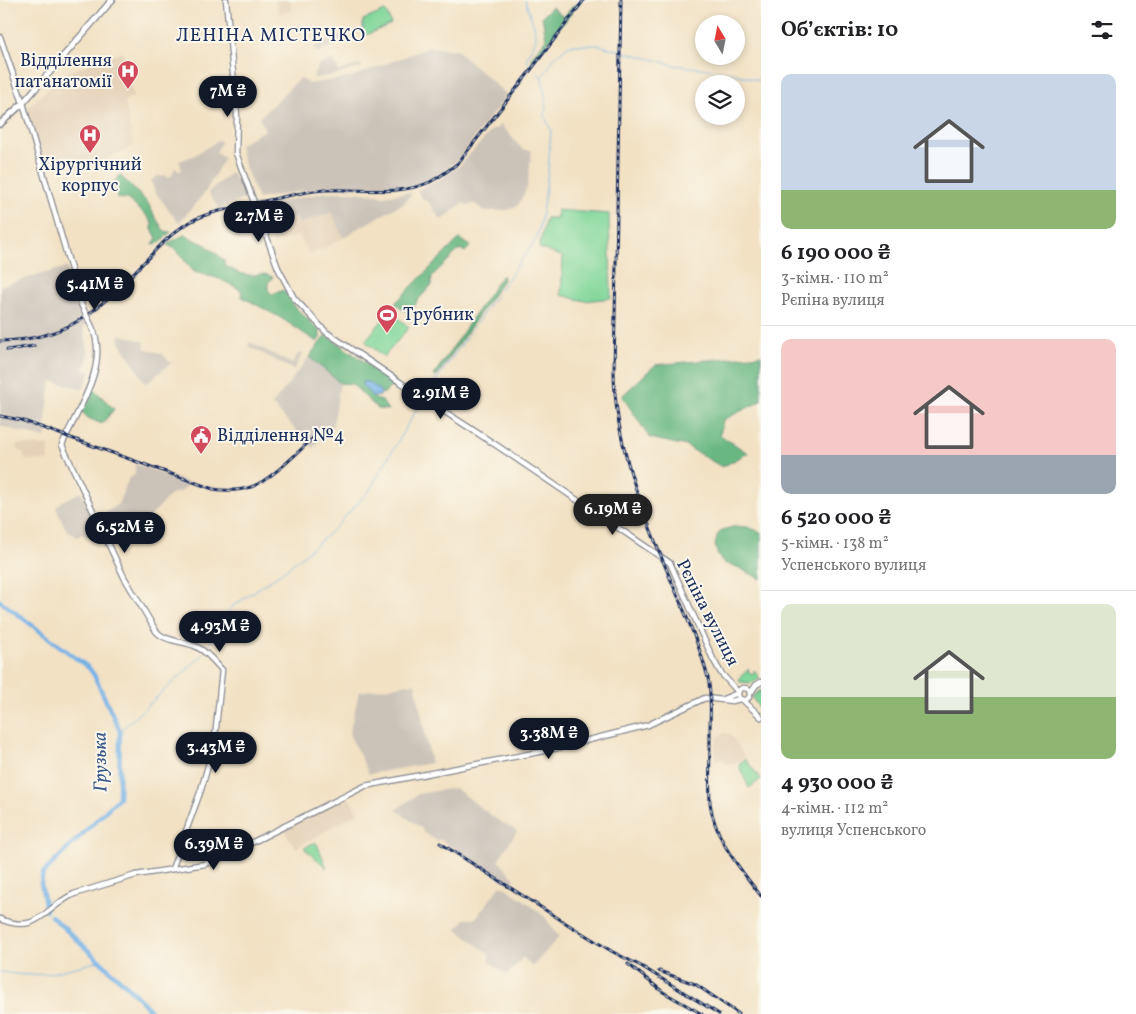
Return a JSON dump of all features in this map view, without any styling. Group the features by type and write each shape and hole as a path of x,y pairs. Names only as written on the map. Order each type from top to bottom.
{"main road":[{"path":"0,124 23,103 109,1"}],"street":[{"name":"Рєпіна вулиця","path":"226,0 237,114 236,153 284,281 294,298 326,332 670,564 713,658 721,673 738,693"},
{"path":"0,38 23,103 81,304 97,336 98,346 95,369 62,445 124,577 156,631 164,637 200,649 221,669 215,737 210,759 201,790 172,869"},
{"path":"728,681 744,687 750,692 754,707 760,716"},
{"path":"722,700 738,693 744,687 759,684"},
{"path":"0,919 16,925 29,924 74,894 136,875 205,864 227,855 357,788 574,744 648,725 705,698 722,700 748,699 759,684"},
{"path":"738,693 741,699 760,716"},
{"path":"174,862 178,869"}],"shaded area":[{"path":"275,0 291,0 291,11 279,13"},
{"path":"342,35 344,40 317,53 314,47"},
{"path":"430,47 457,50 507,95 456,162 429,180 412,186 319,188 258,199 244,164 239,145 265,130 259,118 300,78 309,84 352,77"},
{"path":"123,52 133,97 126,99 125,104 134,145 125,151 93,164 74,169 70,156 42,162 26,108 68,72"},
{"path":"333,59 339,71 361,64 362,67 334,75 313,77 318,65"},
{"path":"501,125 523,150 532,150 527,188 518,205 508,210 485,211 475,204 467,205 463,203 442,220 427,200 424,201 417,190 442,178 460,165 493,129"},
{"path":"219,140 221,142 216,153 224,158 206,191 179,223 155,192 151,181 159,175 161,177 165,175 168,178 174,173 173,171 176,168 179,172 182,169 179,161 193,156"},
{"path":"232,172 245,198 219,209 208,192"},
{"path":"326,192 355,192 383,196 410,192 411,195 404,203 343,238 332,212 299,224 295,216 267,225 260,206"},
{"path":"332,211 343,238 309,255 300,236 302,234 273,244 267,225 296,215 298,224"},
{"path":"67,267 74,295 87,322 83,327 89,354 84,370 91,372 83,389 51,381 45,426 0,414 0,286"},
{"path":"120,334 145,342 144,348 162,354 171,363 146,384 119,340"},
{"path":"250,342 292,364 299,353 302,354 294,370 248,346"},
{"path":"309,357 340,383 333,425 313,448 272,405"},
{"path":"0,416 49,430 45,438 0,426"},
{"path":"18,444 49,446 48,461 24,459 24,454 16,448"},
{"path":"135,464 190,483 182,491 171,494 138,528 111,525 105,513 118,504 129,478 135,475"},
{"path":"81,492 99,530 86,537 82,534 77,537 66,529 56,508 61,502"},
{"path":"415,683 431,763 369,774 349,734 359,692"},
{"path":"724,733 730,733 745,757 733,764 725,763 721,759 715,762 715,747 718,737"},
{"path":"455,788 496,819 517,831 498,860 515,879 511,885 439,839 437,841 423,832 424,830 396,810 418,794"},
{"path":"348,796 358,813 296,848 283,829"},
{"path":"501,885 544,916 559,937 532,967 523,957 507,975 490,962 489,954 456,929 465,919 475,919"}],"green space":[{"path":"574,5 578,5 533,61 531,58 546,39 542,16 552,7 563,17"},
{"path":"385,11 391,24 366,35 363,34 363,20"},
{"path":"120,175 148,203 164,231 171,232 159,243 153,244 157,238 152,229 152,223 146,215 127,199 117,198 118,193 110,187"},
{"path":"557,210 609,214 611,298 585,301 561,295 563,257 539,248 546,218 557,218"},
{"path":"184,235 206,245 224,260 224,265 239,273 262,274 273,277 268,283 268,290 272,294 284,290 295,307 320,331 320,338 317,342 281,318 242,297 241,290 220,279 194,272 175,249 166,244"},
{"path":"459,239 471,246 465,252 460,249 432,276 431,286 417,301 410,315 395,303"},
{"path":"502,275 503,280 436,377 433,376"},
{"name":"Трубник","path":"390,311 409,327 384,357 365,341"},
{"path":"326,335 395,383 383,394 372,384 362,383 375,399 382,401 388,410 378,409 352,384 340,383 309,357"},
{"path":"761,355 761,401 723,420 720,435 748,453 722,467 686,446 650,438 622,396 655,365"},
{"path":"91,386 114,409 102,424 88,418 81,411"},
{"path":"736,526 747,527 761,532 761,579 735,566 724,563 718,556 715,545 718,534 722,530"},
{"path":"749,669 748,672 754,674 754,670 760,679 751,683 740,682 739,678"},
{"path":"761,690 761,711 752,697"},
{"path":"745,759 761,779 749,788 739,766"},
{"path":"315,842 317,844 327,868 304,848"}],"water":[{"path":"364,381 372,384 381,392 380,396 373,397 362,385"}],"waterway":[{"path":"525,0 534,26 536,39 526,60 530,65"},
{"path":"542,77 555,57 569,45 598,45 674,65 723,71 761,81"},
{"path":"424,397 537,238 548,172 551,130 545,117 546,101 542,78 536,71"},
{"path":"206,650 233,606 288,568 331,532 369,491 422,400"},
{"name":"Грузька","path":"0,601 89,668 120,731 119,798 43,873 41,883 46,910"},
{"path":"120,731 204,654"},
{"name":"Грузька","path":"51,916 128,987 154,1014"},
{"path":"0,972 24,975 47,974 100,961"}],"railway":[{"path":"0,341 26,339 48,334 67,327 84,317 116,291 174,233 188,223 203,216 306,192 328,190 387,191 416,187 434,180 458,163 584,0"},
{"path":"621,0 614,370 619,424 640,503 696,640 708,678 711,704 710,803 713,816 729,853 761,896"},
{"path":"7,350 34,346"},
{"path":"0,416 21,420 213,489 222,490 241,489 259,484 284,465 314,437"},
{"path":"440,843 572,927 613,952 641,966 719,1014"},
{"path":"628,964 663,992 702,1014"},
{"path":"659,971 695,984 739,1014"}],"place":[{"name":"Відділення патанатомії","path":"128,90"},
{"name":"Хірургічний корпус","path":"90,154"},
{"name":"Трубник","path":"387,334"},
{"name":"Відділення №4","path":"201,455"}],"district":[{"name":"ЛЕНІНА МІСТЕЧКО","path":"271,36"}]}
